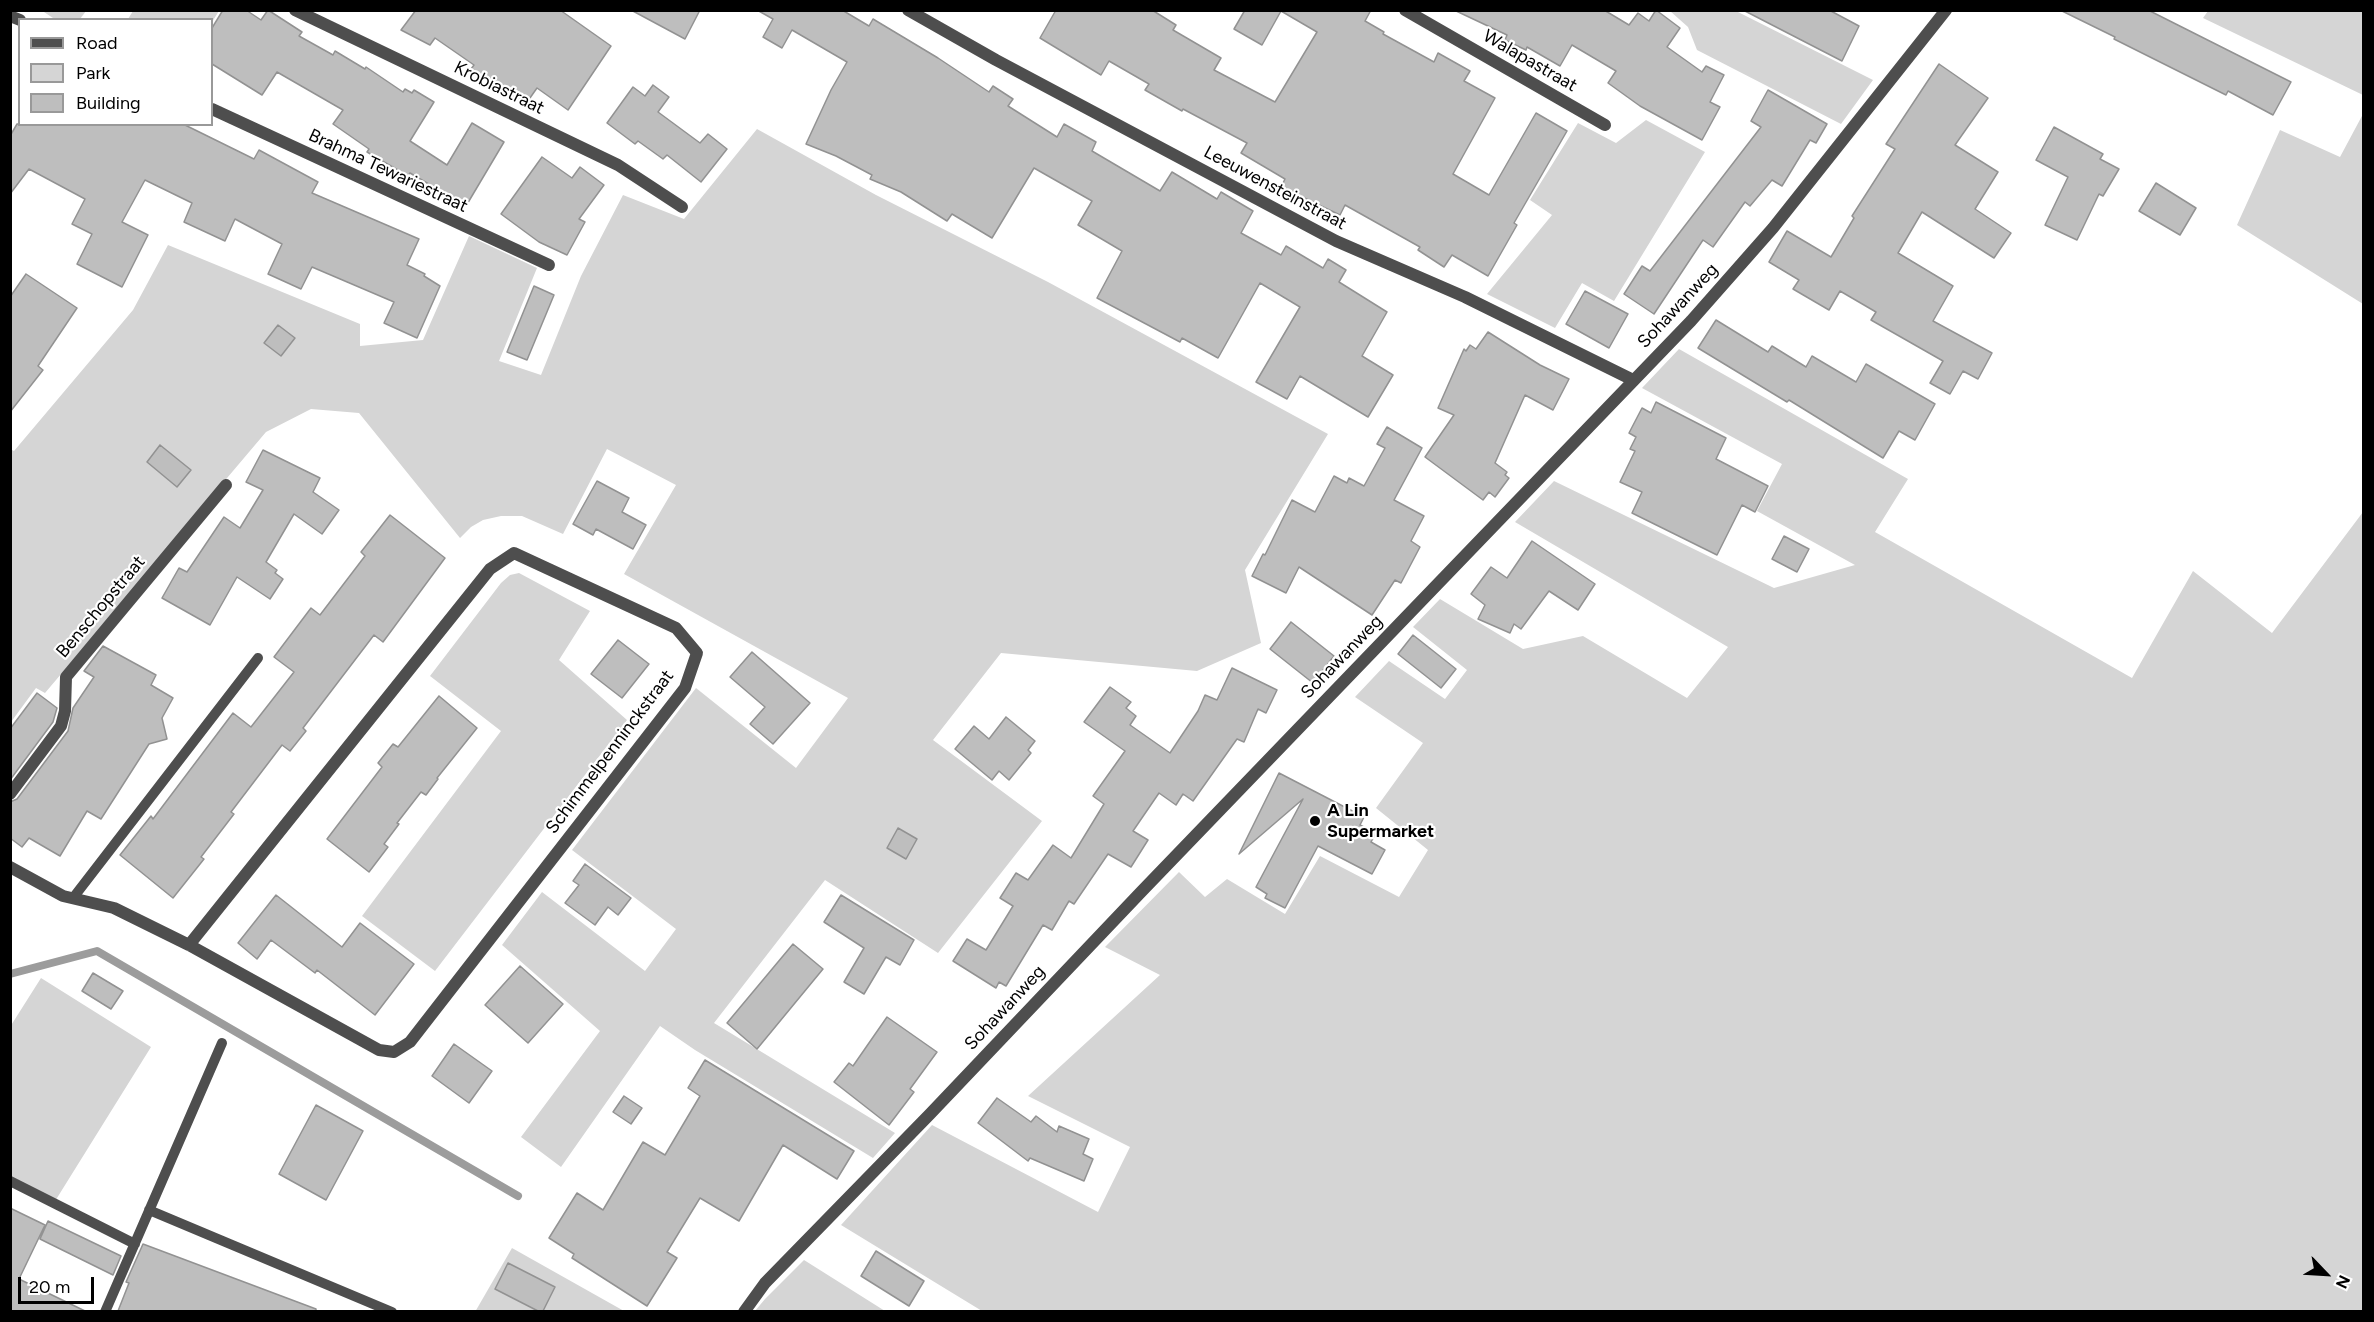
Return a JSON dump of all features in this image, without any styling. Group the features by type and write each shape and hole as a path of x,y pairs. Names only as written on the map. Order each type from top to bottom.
{"street":[{"name":"Krobiastraat","path":"295,10 618,165 682,207"},
{"name":"Leeuwensteinstraat","path":"908,10 1088,110 1336,241 1465,297 1633,380"},
{"name":"Walapastraat","path":"1405,10 1605,125"},
{"name":"Sohawanweg","path":"744,1311 765,1283 1691,321 1773,228 1946,10"},
{"name":"Brahma Tewariestraat","path":"213,109 549,265"},
{"name":"Benschopstraat","path":"10,794 61,726 65,711 66,677 226,485"},
{"name":"Schimmelpenninckstraat","path":"10,867 63,896 114,908 189,945 379,1050 394,1052 410,1041 685,688 698,653 676,628 514,553 490,569 189,945"}],"lane":[{"path":"73,898 258,658"},
{"path":"105,1311 222,1043"},
{"path":"10,1181 135,1244"},
{"path":"149,1210 392,1311"}],"green space":[{"path":"41,10 86,10 81,18 53,18"},
{"path":"133,10 219,11 213,20 213,18 129,18"},
{"path":"1670,11 1736,11 1873,80 1841,124 1697,50 1688,27"},
{"path":"2208,11 2363,11 2363,95 2203,18"},
{"path":"2363,114 2363,304 2237,225 2280,130 2340,157"},
{"path":"1646,120 1705,152 1614,301 1582,283 1555,328 1487,294 1552,215 1530,200 1578,123 1616,143"},
{"path":"757,129 876,195 1048,282 1328,434 1245,570 1261,643 1197,671 1001,653 933,740 1042,821 938,953 825,880 714,1023 895,1133 873,1158 695,1050 660,1026 561,1167 521,1137 600,1031 502,945 542,892 645,971 676,929 572,850 696,688 796,768 848,698 624,574 676,485 607,449 563,534 522,516 501,516 483,520 471,527 460,538 359,413 311,409 266,432 45,693 36,688 11,722 10,449 14,451 133,310 168,245 360,324 360,346 423,340 469,236 537,268 499,361 541,375 581,276 623,195 684,219"},
{"path":"1679,349 1908,479 1875,532 2132,678 2193,571 2272,633 2363,512 2363,1311 982,1311 841,1225 932,1125 1098,1212 1130,1147 1028,1096 1160,975 1105,947 1179,872 1205,897 1227,879 1285,914 1320,856 1399,897 1428,850 1376,808 1423,743 1355,697 1389,661 1445,699 1467,670 1413,627 1440,599 1523,649 1583,636 1687,698 1728,647 1515,522 1554,481 1774,588 1855,565 1757,511 1782,464 1642,388"},
{"path":"519,573 590,611 559,660 627,720 435,971 362,916 501,731 430,676 501,583 510,575"},
{"path":"41,978 151,1047 52,1206 11,1180 10,1027"},
{"path":"512,1248 624,1311 475,1312"},
{"path":"804,1260 885,1311 755,1311"}],"building":[{"path":"223,10 246,10 261,20 268,10 302,32 299,36 333,55 335,51 365,69 366,67 403,92 405,89 412,93 414,90 434,102 410,141 447,165 472,123 504,142 466,206 410,173 408,176 367,152 369,149 333,124 343,110 277,72 262,95 213,65 213,26"},
{"path":"416,10 560,10 611,46 568,110 537,88 525,105 471,69 474,65 435,38 430,45 401,30"},
{"path":"631,10 700,10 685,39"},
{"path":"757,10 842,10 869,26 873,19 989,92 993,86 1013,99 1008,106 1057,137 1064,124 1096,142 1092,151 1160,191 1172,172 1217,199 1221,192 1253,211 1241,233 1281,255 1286,246 1323,268 1328,259 1346,270 1339,282 1387,312 1362,356 1393,375 1368,417 1300,376 1287,399 1256,382 1300,307 1260,283 1218,358 1182,338 1180,342 1097,298 1122,251 1078,225 1092,201 1034,168 992,238 952,214 947,221 901,192 870,179 872,175 836,156 806,144 847,62 792,30 782,48 763,37 773,19"},
{"path":"1056,10 1152,10 1176,25 1173,30 1221,58 1214,70 1275,102 1317,32 1281,11 1262,45 1234,29 1245,10 1371,10 1365,21 1384,32 1383,34 1434,62 1438,53 1470,71 1464,81 1495,98 1453,174 1489,195 1536,113 1567,131 1514,223 1517,225 1488,276 1452,255 1444,267 1418,250 1420,247 1345,205 1340,215 1281,187 1285,179 1241,153 1247,143 1145,90 1149,84 1109,61 1101,75 1040,38"},
{"path":"1454,10 1604,10 1629,25 1638,13 1649,21 1656,10 1680,28 1667,47 1702,72 1706,66 1724,75 1710,102 1720,107 1702,140 1640,106 1608,83 1616,71 1572,45 1560,66 1527,47 1526,50 1505,40 1507,35"},
{"path":"1743,10 1829,10 1859,26 1842,61"},
{"path":"2060,10 2148,10 2291,82 2273,115 2228,91 2226,95"},
{"path":"1939,64 1988,98 1955,145 1998,172 1975,209 2011,233 1994,258 1922,212 1898,253 1953,286 1933,321 1992,353 1978,379 1963,371 1950,394 1930,383 1943,361 1871,320 1876,312 1840,291 1829,310 1793,289 1799,280 1769,262 1787,231 1831,257 1854,218 1852,216 1895,149 1886,144"},
{"path":"653,85 669,97 658,112 700,143 708,134 727,149 701,182 667,155 663,159 638,141 635,144 607,123 633,87 645,96"},
{"path":"1768,90 1827,124 1816,143 1810,140 1782,186 1772,180 1750,206 1745,202 1713,247 1703,240 1654,314 1624,294 1642,266 1650,271 1761,127 1751,121"},
{"path":"17,124 18,126 187,126 254,159 259,150 318,182 312,193 419,239 407,265 425,274 424,276 440,286 417,338 384,323 394,302 312,267 301,289 268,274 282,244 235,219 225,241 184,222 192,203 145,180 122,222 148,235 122,287 77,264 92,234 72,224 85,199 29,169 10,194 10,136"},
{"path":"2054,127 2103,154 2100,159 2119,169 2103,196 2099,194 2077,240 2045,225 2068,177 2036,160"},
{"path":"542,157 572,178 580,167 604,185 579,219 585,222 567,255 539,242 501,214"},
{"path":"2156,183 2196,208 2180,235 2139,211"},
{"path":"26,274 77,308 38,366 43,370 10,412 10,297"},
{"path":"534,286 554,295 527,360 507,352"},
{"path":"1585,291 1628,314 1609,348 1566,324"},
{"path":"1716,320 1768,352 1772,346 1806,367 1812,356 1856,382 1866,364 1935,404 1915,440 1899,431 1883,458 1789,400 1787,402 1698,348"},
{"path":"278,325 295,338 281,356 264,343"},
{"path":"1488,332 1540,365 1569,379 1553,410 1525,395 1495,463 1507,472 1505,475 1509,478 1495,497 1489,492 1483,500 1425,457 1454,415 1438,408 1464,349 1466,351 1470,345 1476,349"},
{"path":"1656,402 1726,438 1716,459 1768,486 1755,512 1742,505 1717,555 1632,513 1642,492 1620,482 1635,451 1630,449 1636,437 1629,433 1642,408 1651,413"},
{"path":"1387,427 1422,448 1394,500 1424,516 1411,541 1420,547 1401,583 1395,580 1372,615 1299,567 1286,593 1252,576 1292,500 1315,512 1334,476 1347,483 1349,478 1364,486 1385,448 1377,444"},
{"path":"160,445 191,470 177,487 147,462"},
{"path":"263,450 320,478 313,492 339,510 322,534 294,514 266,562 277,570 275,573 283,579 270,599 237,577 210,625 162,598 179,568 187,572 224,517 240,528 263,490 246,482"},
{"path":"597,481 629,498 622,512 646,525 633,549 596,529 593,535 573,524"},
{"path":"390,515 445,558 383,642 374,635 303,728 306,731 290,751 282,745 231,812 234,814 201,857 204,859 173,898 120,855 151,816 153,819 233,713 251,727 294,672 274,657 311,608 320,615 365,556 361,552"},
{"path":"1784,536 1809,549 1797,572 1772,559"},
{"path":"1532,541 1595,584 1578,610 1549,591 1521,629 1514,624 1510,633 1478,619 1485,605 1471,594 1491,567 1507,578"},
{"path":"1291,622 1334,656 1313,683 1270,649"},
{"path":"1413,635 1456,669 1441,688 1398,654"},
{"path":"618,640 649,664 622,698 591,674"},
{"path":"103,646 156,675 151,685 173,698 162,718 167,739 149,744 101,819 87,811 60,856 29,838 22,847 10,838 10,802 17,799 68,731 73,708 94,677 84,671"},
{"path":"752,652 810,703 773,744 750,724 765,707 730,677"},
{"path":"1232,668 1277,690 1266,713 1258,709 1244,742 1237,739 1193,801 1183,794 1176,805 1159,793 1133,831 1148,840 1131,867 1108,854 1074,904 1069,901 1052,930 1043,925 1006,986 999,982 996,988 953,961 967,939 986,950 1013,906 1000,898 1016,873 1028,880 1053,845 1071,858 1104,804 1093,796 1125,751 1084,722 1110,687 1131,702 1126,708 1136,716 1130,725 1170,753 1198,711 1205,695 1217,700"},
{"path":"37,693 57,708 53,722 10,780 10,729"},
{"path":"439,696 477,728 426,795 421,792 397,823 399,824 384,844 388,847 369,872 327,839 382,767 378,763 393,744 398,747"},
{"path":"1006,717 1035,741 1028,750 1031,753 1009,780 999,771 992,780 955,749 974,726 989,739"},
{"name":"A Lin Supermarket","path":"1279,773 1364,817 1360,825 1376,833 1371,842 1385,850 1372,874 1318,846 1285,908 1265,898 1267,894 1256,887 1303,799 1239,854"},
{"path":"898,828 917,839 906,859 887,848"},
{"path":"585,864 631,898 618,915 608,907 595,925 565,903 579,885 573,881"},
{"path":"276,895 342,947 360,923 414,964 375,1015 317,970 315,973 271,940 257,959 238,943"},
{"path":"841,895 914,940 900,965 886,957 864,994 844,982 864,948 824,922"},
{"path":"793,944 823,969 757,1049 727,1023"},
{"path":"520,966 563,1004 528,1043 485,1005"},
{"path":"93,973 123,991 111,1009 82,991"},
{"path":"887,1017 937,1052 910,1089 914,1092 889,1125 834,1082 849,1063 853,1066"},
{"path":"454,1044 492,1071 469,1103 432,1076"},
{"path":"705,1060 854,1151 837,1179 783,1145 739,1221 700,1198 667,1252 677,1258 647,1306 572,1258 574,1254 549,1238 577,1193 603,1210 643,1142 665,1155 700,1096 688,1088"},
{"path":"624,1096 642,1108 631,1124 613,1112"},
{"path":"997,1098 1031,1122 1036,1116 1057,1132 1059,1126 1089,1139 1083,1154 1093,1159 1084,1181 1030,1158 1028,1161 978,1123"},
{"path":"316,1105 363,1131 326,1200 279,1174"},
{"path":"10,1208 45,1225 19,1279 85,1311 10,1311"},
{"path":"48,1221 121,1256 113,1275 40,1239"},
{"path":"143,1244 316,1309 316,1311 118,1311 129,1283 126,1282"},
{"path":"876,1251 924,1281 909,1306 861,1276"},
{"path":"508,1263 555,1287 543,1311 538,1311 495,1289"}],"waterway":[{"path":"10,974 97,951 518,1196"}],"place":[{"name":"A Lin Supermarket","path":"1315,821"}]}
